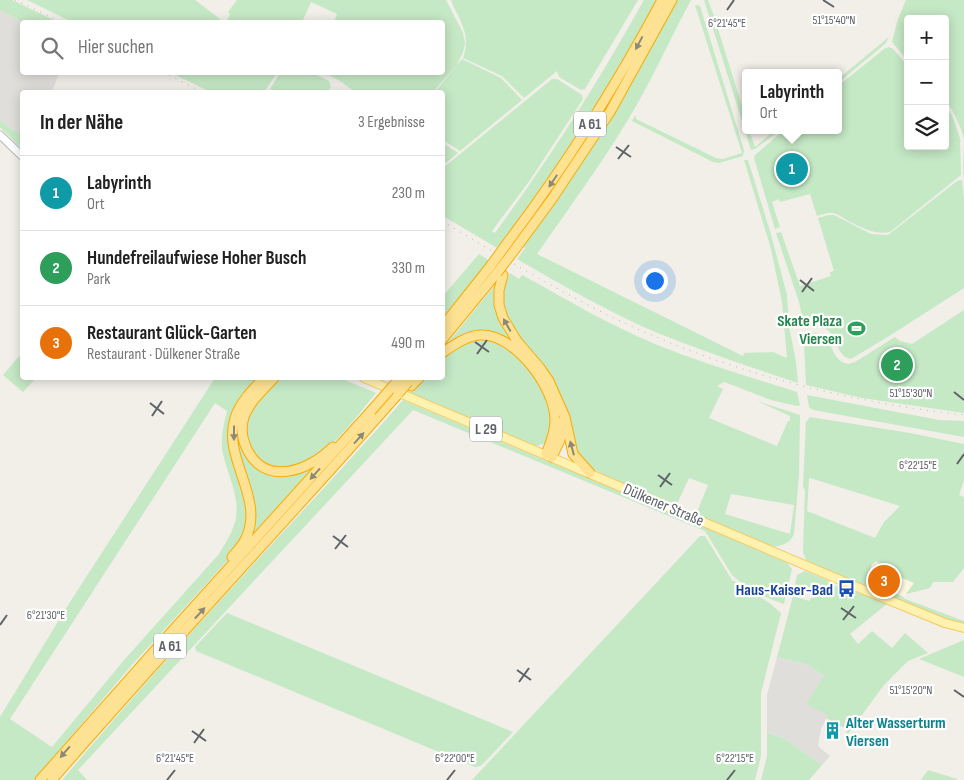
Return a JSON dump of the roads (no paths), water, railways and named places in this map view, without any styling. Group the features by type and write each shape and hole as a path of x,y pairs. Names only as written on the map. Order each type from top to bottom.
{"highway":[{"name":"A 61","path":"445,336 496,272 602,107 662,0"},
{"name":"A 61","path":"445,324 496,272 512,245 568,175 610,112 672,0"},
{"path":"496,272 502,318 517,341 549,381 565,417 573,454 590,473"},
{"path":"445,351 459,342 480,335 499,339 515,349 532,367 542,383 554,412 555,430 549,456"},
{"path":"216,582 243,544 249,530 250,505 235,449 233,432 235,418 241,405 262,380"},
{"path":"272,380 248,408 243,419 242,432 243,442 248,453 256,462 273,471 293,471 306,467 328,452 357,420 375,414"},
{"name":"A 61","path":"40,780 216,582 408,381"},
{"name":"A 61","path":"52,780 127,692 298,507 375,414 398,394 408,381"},
{"path":"549,456 560,440 565,417"}],"main road":[{"path":"0,135 20,154"},
{"name":"Dülkener Straße","path":"369,380 852,585 945,623 964,628"}],"railway":[{"path":"15,0 58,20"},
{"path":"169,75 198,90"},
{"path":"445,223 524,270 608,315 650,335 693,352 737,367 826,392 918,409 964,415"}],"place":[{"name":"Labyrinth","path":"792,169"},
{"name":"Skate Plaza Viersen","path":"856,329"},
{"name":"Hundefreilaufwiese Hoher Busch","path":"897,365"},
{"name":"Restaurant Glück-Garten","path":"884,581"},
{"name":"Haus-Kaiser-Bad","path":"847,589"},
{"name":"Alter Wasserturm Viersen","path":"832,731"}]}
